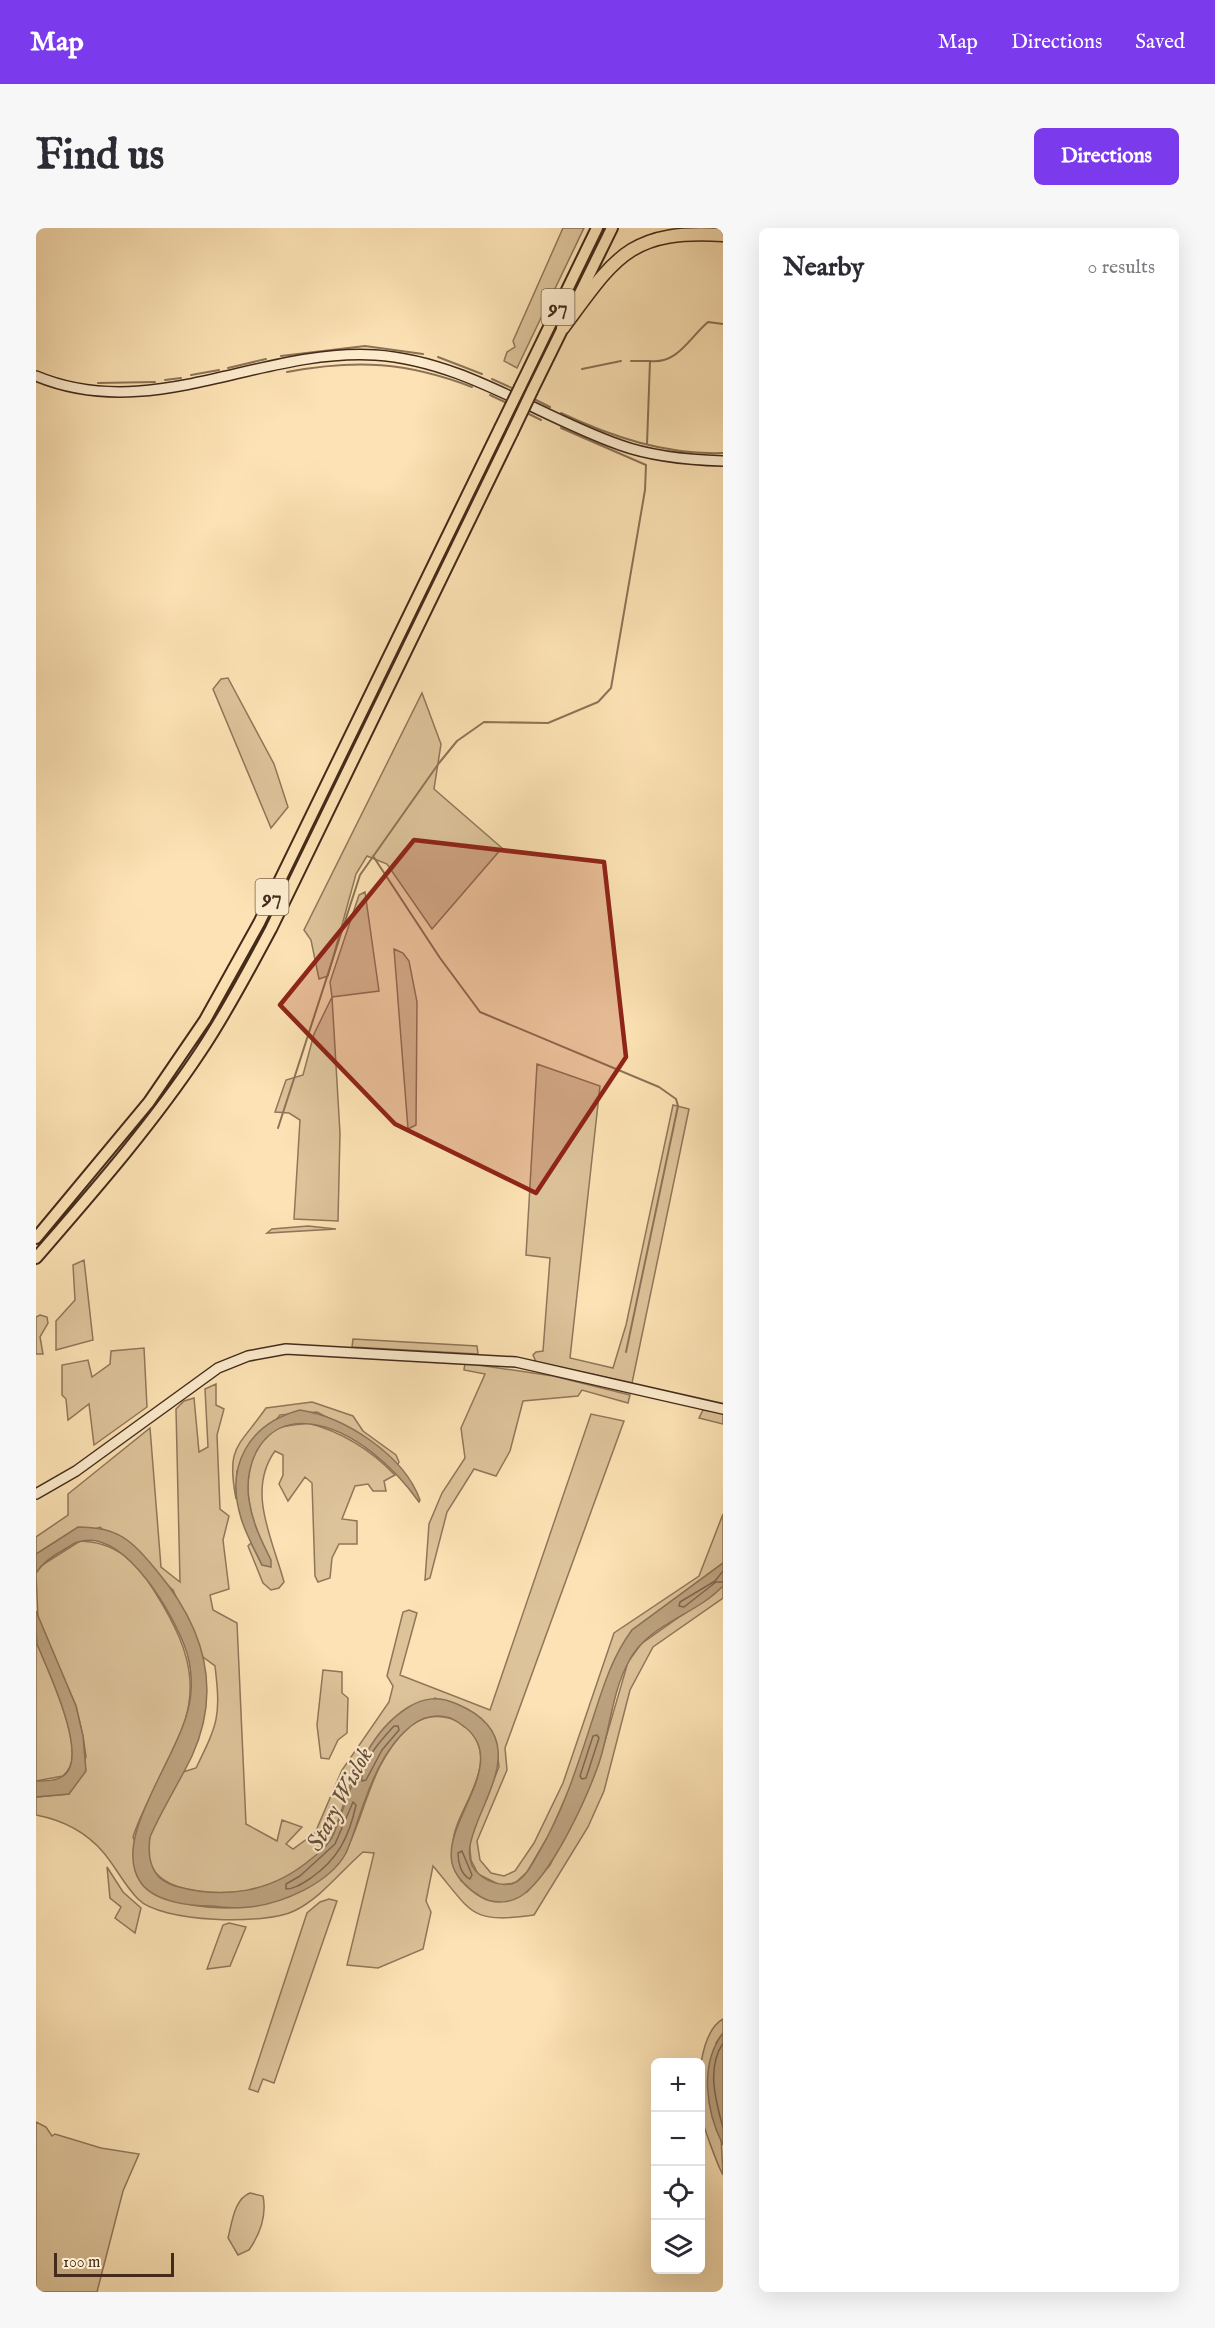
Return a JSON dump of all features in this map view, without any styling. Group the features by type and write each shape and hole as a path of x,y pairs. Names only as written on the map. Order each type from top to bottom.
{"highway":[{"path":"563,328 602,276 634,249 671,235 723,235"}],"main road":[{"name":"97","path":"36,1238 149,1102 224,989 259,923 597,228"},
{"name":"97","path":"36,1258 160,1110 238,991 271,929 612,228"}],"street":[{"path":"36,376 76,389 145,393 312,358 345,354 404,358 461,373 622,446 684,459 723,461"},
{"path":"36,1494 76,1471 201,1378 234,1360 277,1350 306,1348 516,1362 723,1409"}],"highlighted area":[{"path":"414,840 604,862 626,1057 536,1193 395,1124 280,1005"}],"shaded area":[{"path":"563,228 584,228 517,368 504,361 507,352 515,347 513,341"},
{"path":"228,678 274,764 288,807 271,828 213,689 221,679"},
{"path":"422,693 441,744 434,789 502,848 432,929 387,864 367,856 356,874 328,976 319,979 311,940 304,930"},
{"path":"365,892 379,991 332,997 330,982 359,895"},
{"path":"394,949 403,953 409,961 417,1002 416,1125 408,1129"},
{"path":"332,997 340,1133 338,1221 294,1219 300,1120 289,1113 275,1112 286,1080 303,1075 314,1034"},
{"path":"537,1064 600,1086 570,1358 613,1368 626,1325 673,1105 689,1109 632,1383 536,1362 533,1355 543,1351 550,1258 526,1255"},
{"path":"308,1226 336,1229 267,1233 272,1229"},
{"path":"84,1260 93,1340 56,1350 56,1321 75,1300 73,1265"},
{"path":"40,1315 47,1317 48,1323 40,1337 43,1354 36,1354 36,1317"},
{"path":"353,1339 477,1346 478,1354 352,1347"},
{"path":"144,1348 147,1407 94,1445 89,1404 68,1420 66,1399 62,1395 62,1365 88,1360 92,1377 110,1364 111,1351"},
{"path":"465,1363 553,1376 630,1395 628,1403 582,1390 578,1396 523,1401 510,1451 496,1476 474,1469 447,1512 430,1578 425,1580 429,1524 442,1493 465,1458 461,1428 485,1374 464,1370"},
{"path":"216,1384 216,1405 224,1409 217,1435 220,1509 229,1516 223,1540 229,1589 210,1595 213,1610 237,1623 246,1824 277,1841 282,1820 302,1827 286,1844 293,1849 315,1833 342,1770 389,1702 393,1686 387,1676 403,1612 409,1610 417,1613 400,1675 490,1710 591,1414 624,1421 505,1748 507,1770 477,1841 480,1860 491,1873 504,1876 515,1871 534,1843 563,1783 614,1633 699,1576 723,1514 723,1563 632,1630 612,1665 571,1785 549,1835 527,1872 515,1883 500,1885 478,1874 471,1860 469,1840 499,1767 496,1741 435,1698 358,1770 352,1780 328,1844 314,1858 287,1877 272,1885 257,1889 218,1893 179,1887 163,1879 152,1867 148,1851 156,1820 183,1772 196,1768 213,1729 218,1697 215,1666 203,1657 173,1590 100,1527 36,1554 36,1537 68,1515 68,1494 150,1428 161,1567 180,1582 176,1409 184,1401 194,1398 199,1452 208,1447 205,1389"},
{"path":"312,1402 353,1416 363,1431 396,1455 399,1462 397,1466 357,1433 317,1412 280,1415 237,1471 236,1499 233,1482 234,1457 242,1440 266,1408"},
{"path":"703,1410 723,1413 723,1424 699,1418"},
{"path":"308,1423 333,1431 355,1443 395,1475 384,1481 386,1491 373,1491 368,1484 355,1486 342,1519 357,1521 357,1544 339,1544 332,1558 330,1578 318,1582 315,1576 312,1483 305,1477 288,1501 279,1484 283,1475 283,1455 275,1451 267,1466 262,1499 264,1516 284,1582 279,1588 271,1590 263,1583 248,1546 251,1543 262,1565 270,1559 250,1508 248,1481 250,1467 257,1449 269,1433 287,1426"},
{"path":"80,1541 104,1545 133,1563 155,1592 179,1637 190,1678 190,1698 186,1719 178,1742 133,1837 160,1896 199,1906 220,1908 260,1904 279,1899 298,1891 329,1872 340,1862 345,1853 377,1772 395,1742 417,1721 439,1717 450,1718 469,1730 480,1750 481,1762 478,1775 454,1835 454,1854 461,1881 527,1892 550,1865 598,1765 628,1662 641,1644 723,1586 723,1598 653,1647 630,1690 604,1791 588,1827 534,1915 496,1918 474,1912 465,1905 433,1866 426,1901 431,1912 423,1949 378,1968 347,1965 374,1853 363,1852 322,1892 294,1911 238,1920 190,1917 150,1907 128,1888 103,1852 89,1838 64,1823 36,1815 36,1797 69,1794 86,1757 76,1706 38,1619 36,1573 39,1567"},
{"path":"36,1642 48,1667 66,1718 72,1760 63,1776 36,1781"},
{"path":"323,1670 342,1672 342,1693 348,1698 347,1733 338,1740 329,1759 321,1758 317,1725"},
{"path":"107,1867 123,1892 141,1908 135,1933 115,1918 121,1907 110,1898"},
{"path":"329,1899 337,1901 274,2083 263,2079 258,2092 249,2089 307,1913 320,1902"},
{"path":"229,1923 246,1927 230,1966 207,1969 223,1925"},
{"path":"723,2019 723,2033 716,2043 723,2175 705,2129 705,2058 702,2058 715,2026"},
{"path":"36,2122 46,2127 52,2136 55,2134 101,2148 139,2154 123,2191 97,2292 36,2292"},
{"path":"250,2193 263,2196 263,2218 249,2250 238,2255 228,2238 237,2206 240,2200"}],"water":[{"path":"300,1410 335,1421 371,1441 401,1468 420,1500 419,1502 398,1476 372,1452 342,1434 326,1427 310,1424 294,1424 281,1428 269,1435 260,1445 254,1457 248,1485 252,1516 271,1560 271,1567 262,1565 248,1536 241,1518 236,1481 245,1450 254,1437 267,1425"},
{"path":"78,1527 114,1533 131,1543 148,1560 173,1592 196,1636 207,1682 206,1706 201,1731 192,1756 150,1837 149,1853 152,1867 167,1883 212,1892 230,1892 264,1886 296,1870 319,1852 333,1836 359,1768 374,1741 394,1718 407,1708 432,1699 457,1704 485,1722 497,1744 497,1768 471,1840 470,1859 480,1875 487,1880 502,1884 516,1882 529,1868 556,1820 576,1770 609,1672 625,1640 632,1630 723,1563 723,1586 700,1605 660,1629 637,1648 623,1673 599,1763 578,1814 546,1869 524,1894 503,1902 486,1900 467,1887 454,1868 452,1847 456,1829 472,1793 481,1758 477,1742 466,1728 452,1718 436,1716 427,1717 415,1723 401,1735 385,1756 373,1780 346,1853 329,1874 304,1890 276,1902 240,1908 193,1905 173,1902 155,1895 141,1883 133,1863 134,1841 141,1816 178,1739 187,1714 191,1686 187,1653 172,1619 146,1579 130,1561 113,1548 96,1541 76,1543 49,1559 36,1573 36,1554"},
{"path":"36,1611 76,1706 83,1736 86,1771 69,1794 36,1797 36,1781 54,1780 63,1776 70,1766 72,1751 64,1712 37,1644"},
{"path":"723,2033 723,2145 712,2118 708,2073 715,2045"}],"waterway":[{"path":"647,444 650,361 660,361 676,354 708,322 723,324"},
{"path":"281,356 365,346 423,354"},
{"path":"438,357 482,374"},
{"path":"228,368 266,359"},
{"path":"582,369 621,361"},
{"path":"631,361 650,361"},
{"path":"287,372 336,365 381,365 425,372 472,387"},
{"path":"191,375 219,370"},
{"path":"165,380 181,378"},
{"path":"492,379 514,389"},
{"path":"98,383 155,382"},
{"path":"490,395 509,404"},
{"path":"532,398 550,407"},
{"path":"525,412 541,420"},
{"path":"561,413 600,430 660,448 723,453"},
{"path":"278,1128 360,875 439,763 457,741 484,722 548,723 598,702 611,688 645,490 646,465 561,428"},
{"path":"373,856 440,958 480,1012 659,1087 676,1099 678,1106 626,1352"}],"water label":[{"name":"Stary Wislok","path":"339,1799"}]}
